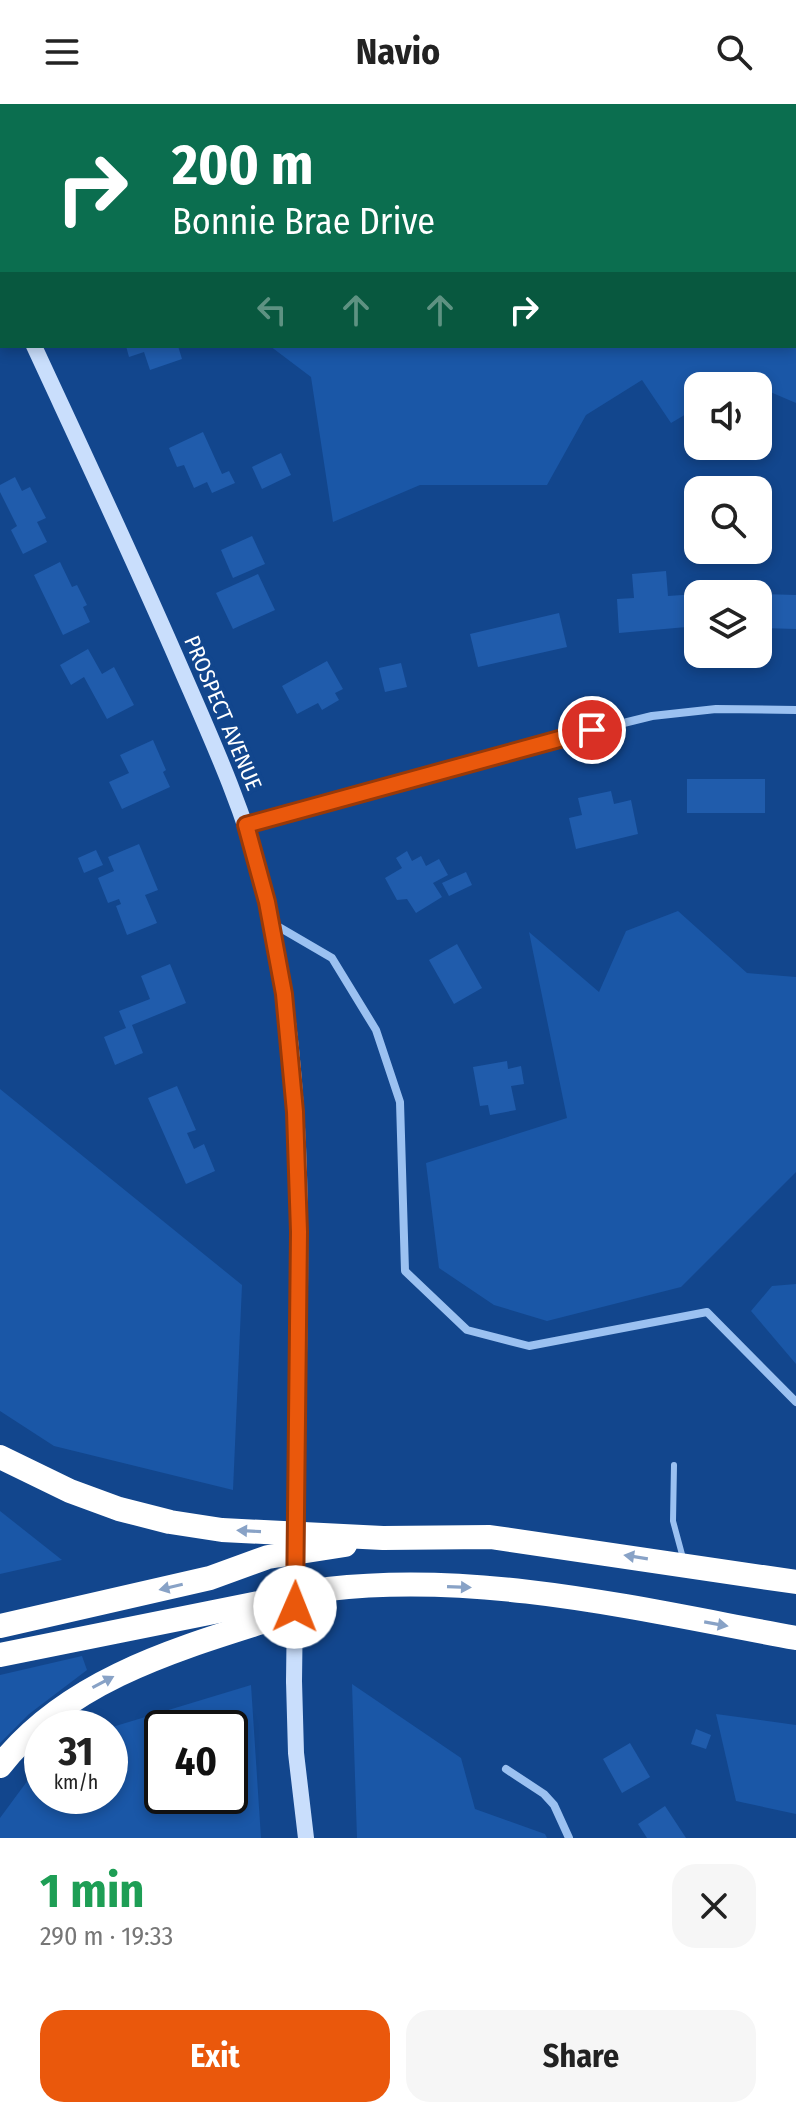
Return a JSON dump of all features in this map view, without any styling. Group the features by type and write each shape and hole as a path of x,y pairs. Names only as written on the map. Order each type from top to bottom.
{"highway":[{"path":"0,1457 70,1491 119,1509 170,1522 222,1530 383,1538 490,1537 796,1582"},
{"path":"0,1626 199,1581 268,1557 383,1538"},
{"path":"0,1766 44,1721 94,1687 126,1671 381,1583"},
{"path":"0,1655 284,1597 381,1583 500,1588 796,1638"}],"street":[{"name":"PROSPECT AVENUE","path":"35,348 154,606 229,780 246,825 271,923 284,994 295,1112 299,1232 294,1681 296,1753 306,1838"},
{"path":"246,825 530,746 652,716 716,709 796,710"},
{"path":"271,923 332,958 376,1030 400,1102 405,1271 467,1330 529,1346 707,1312 796,1402"},
{"path":"506,1769 544,1794 554,1805 569,1838"}],"lane":[{"path":"674,1465 673,1521 685,1565"}],"shaded area":[{"path":"273,348 796,348 796,403 772,393 772,372 684,372 684,415 671,423 642,380 586,415 547,485 420,485 333,522 311,377"},
{"path":"678,911 747,973 796,977 796,1172 681,1287 547,1321 494,1305 439,1268 426,1163 567,1118 529,932 599,992 626,931"},
{"path":"0,1089 242,1285 233,1490 54,1446 0,1411"},
{"path":"796,1284 796,1364 751,1311 772,1286"},
{"path":"0,1511 62,1560 0,1574"},
{"path":"82,1656 87,1670 34,1710 24,1710 24,1719 0,1743 0,1675"},
{"path":"352,1684 461,1758 475,1809 545,1834 547,1838 357,1838"},
{"path":"251,1685 261,1838 0,1838 0,1818 24,1785 24,1814 128,1814 128,1722 144,1717 144,1814 248,1814 248,1710 168,1710"},
{"path":"716,1714 796,1725 796,1814 736,1801"}],"building":[{"path":"127,348 179,348 182,359 150,370 144,352 129,357"},
{"path":"203,432 222,474 229,471 235,483 212,493 207,482 194,488 184,465 177,467 169,448"},
{"path":"281,453 291,475 262,489 252,467"},
{"path":"15,477 22,491 30,487 46,518 37,522 47,542 23,554 11,530 17,526 0,492 0,485"},
{"path":"252,536 265,564 233,578 221,550"},
{"path":"60,562 72,587 77,585 87,605 83,607 90,622 63,635 34,575"},
{"path":"666,571 668,596 684,595 684,627 619,633 617,599 634,598 632,574"},
{"path":"258,574 275,610 233,629 216,593"},
{"path":"772,594 796,595 796,629 772,628"},
{"path":"559,613 567,647 478,667 470,634"},
{"path":"88,649 102,674 114,667 134,705 107,719 84,677 71,685 60,665"},
{"path":"327,661 343,689 335,693 339,700 322,710 318,703 297,714 282,686"},
{"path":"401,663 407,687 385,692 379,668"},
{"path":"153,740 170,787 122,809 109,782 129,773 120,755"},
{"path":"687,779 765,779 765,813 687,813"},
{"path":"611,791 614,804 631,800 638,834 576,849 569,818 582,815 578,798"},
{"path":"139,844 158,890 145,895 157,923 127,935 116,906 121,904 119,899 108,903 98,878 114,871 108,857"},
{"path":"96,850 103,865 84,873 78,858"},
{"path":"407,851 412,861 421,856 426,866 439,859 448,875 433,883 442,897 416,913 407,899 397,900 385,878 402,868 396,858"},
{"path":"466,872 472,885 449,896 442,883"},
{"path":"457,944 482,988 454,1004 429,960"},
{"path":"170,964 186,1003 132,1025 143,1053 115,1065 104,1037 126,1028 119,1011 150,999 141,976"},
{"path":"507,1061 508,1069 521,1066 524,1084 511,1086 516,1110 490,1115 488,1105 480,1106 473,1067"},
{"path":"177,1086 196,1130 187,1133 194,1149 204,1144 215,1171 186,1184 148,1098"},
{"path":"696,1729 711,1735 706,1749 691,1744"},
{"path":"630,1743 650,1777 622,1793 603,1759"},
{"path":"665,1806 686,1838 647,1838 638,1824"}],"route":[{"path":"295,1607 299,1354 295,1112 284,994 267,902 246,825 592,730"}]}
